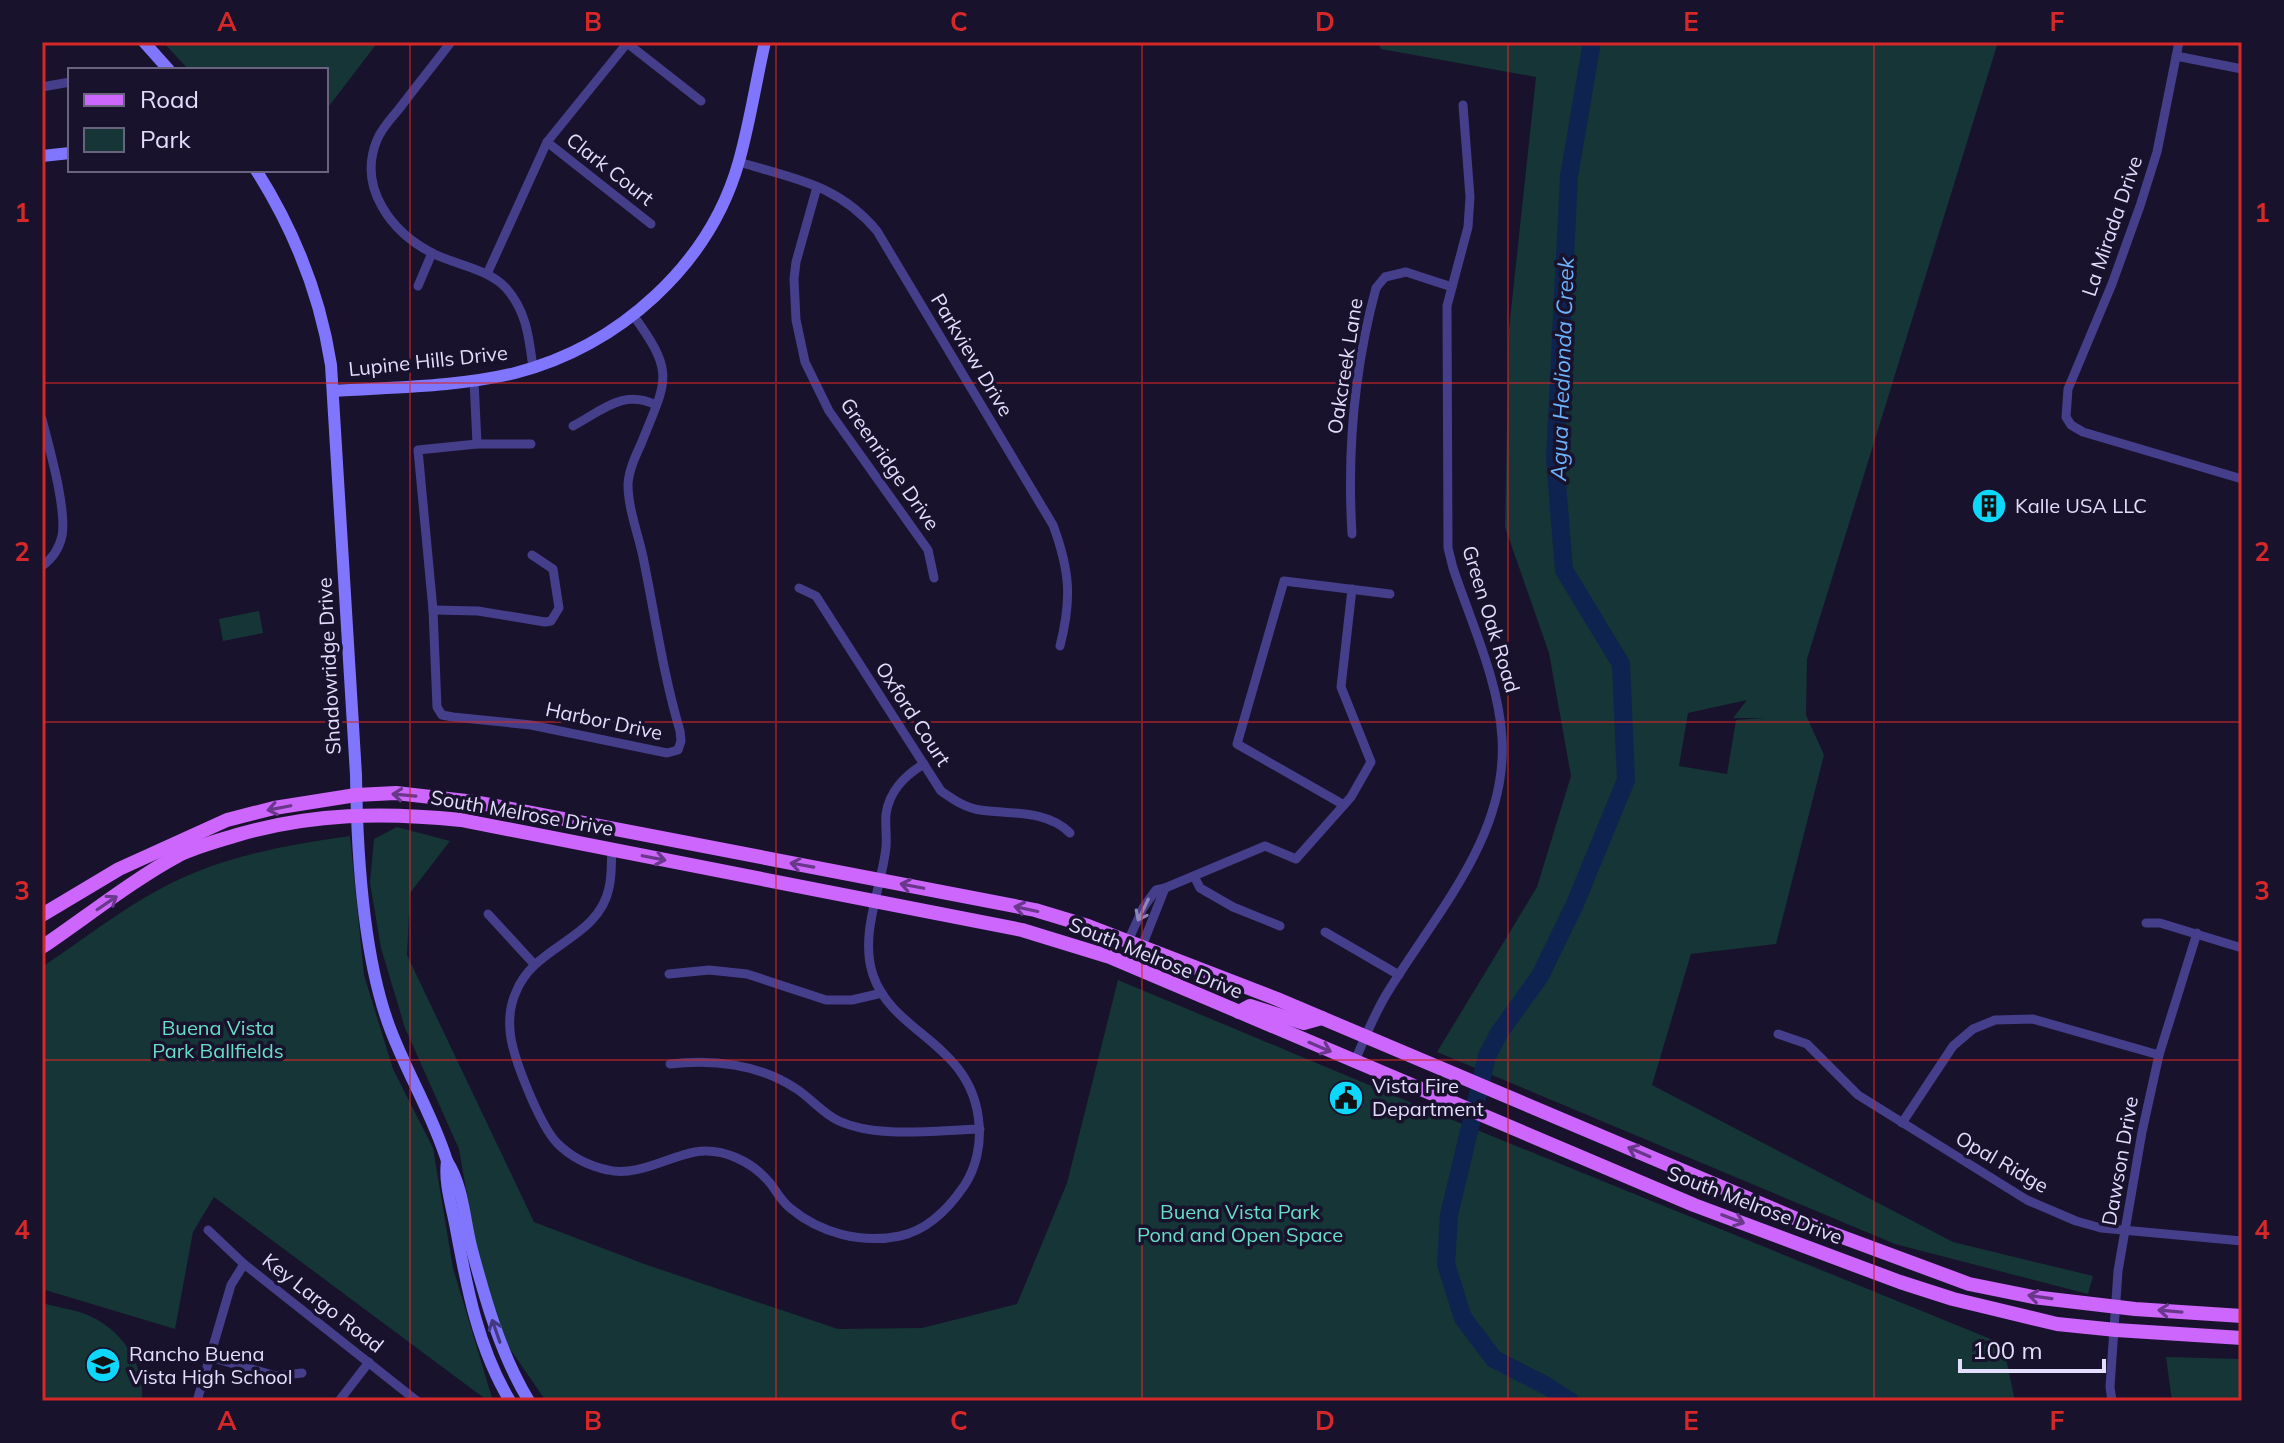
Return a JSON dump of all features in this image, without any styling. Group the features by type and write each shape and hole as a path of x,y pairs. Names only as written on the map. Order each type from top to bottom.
{"main road":[{"name":"South Melrose Drive","path":"42,915 133,862 227,820 274,808 356,795 396,793 475,802 1035,910 1135,944 1322,1018 1818,1228 1969,1284 2033,1297 2117,1307 2242,1316"},
{"name":"South Melrose Drive","path":"42,947 178,856 204,845 311,818 356,814 461,820 1022,930 1068,943 1110,957 1694,1205 1900,1282 1953,1299 2057,1324 2242,1338"},
{"path":"1239,1012 1256,1007 1304,1023 1322,1018"}],"street":[{"path":"144,42 167,68"},
{"path":"451,42 377,140 370,168 378,202 390,220 432,253 487,274 504,286 527,324 533,368"},
{"name":"Lupine Hills Drive","path":"333,391 474,380 533,368 578,351 633,315 661,291 703,241 727,196 739,162 765,42"},
{"name":"La Mirada Drive","path":"2179,42 2157,152 2112,284 2068,389 2066,417 2071,425 2091,435 2242,479"},
{"path":"487,274 547,142 628,43 701,101"},
{"path":"2176,56 2242,69"},
{"path":"42,87 68,82"},
{"name":"Green Oak Road","path":"1355,1061 1388,990 1470,864 1487,832 1499,790 1503,756 1498,702 1448,548 1447,306 1468,227 1470,197 1463,105"},
{"name":"Clark Court","path":"547,142 651,224"},
{"path":"42,156 68,153"},
{"name":"Parkview Drive","path":"739,162 830,190 849,202 877,231 1053,525 1065,556 1069,584 1069,612 1060,646"},
{"name":"Shadowridge Drive","path":"257,172 282,211 307,268 324,329 333,391 356,814 370,956 390,1029 447,1161 456,1175 471,1247 500,1343 529,1401"},
{"name":"Greenridge Drive","path":"817,187 794,279 796,320 805,362 829,411 928,550 934,578"},
{"path":"418,286 432,253"},
{"name":"Oakcreek Lane","path":"1352,534 1350,448 1356,384 1376,288 1385,277 1406,272 1452,287"},
{"name":"Harbor Drive","path":"531,444 477,444 418,450 433,610 437,707 442,715 531,725 667,753 678,750 680,731 640,540 630,507 628,483 631,467 656,405 664,371 657,348 633,315"},
{"path":"474,380 477,444"},
{"path":"573,426 625,399 641,398 656,405"},
{"path":"42,419 63,524 59,546 42,566"},
{"path":"433,610 478,611 551,621 559,608 553,569 532,555"},
{"path":"1344,805 1237,744 1284,581 1390,594"},
{"name":"Oxford Court","path":"799,588 816,596 941,791 963,805 979,810 1046,818 1070,833"},
{"path":"1135,944 1149,897 1156,890 1265,846 1296,859 1344,805 1371,762 1341,687 1352,589"},
{"path":"612,849 609,889 604,903 580,933 534,964 516,991 511,1012 510,1032 515,1055 540,1117 556,1142 577,1160 611,1172 647,1168 688,1153 723,1152 745,1163 769,1182 792,1210 823,1229 849,1238 901,1236 935,1220 950,1207 968,1180 975,1161 980,1129 969,1082 950,1058 882,993 870,964 869,940 886,847 886,812 896,788 911,771 924,764"},
{"path":"1194,876 1200,888 1233,907 1280,926"},
{"path":"1135,944 1165,888"},
{"path":"488,914 534,964"},
{"path":"2146,923 2160,923 2242,948"},
{"path":"1325,932 1399,975"},
{"name":"Dawson Drive","path":"2112,1401 2110,1387 2118,1271 2142,1132 2159,1055 2197,933"},
{"path":"669,974 709,970 747,974 826,1000 852,1000 882,993"},
{"path":"1902,1123 1953,1046 1973,1029 1995,1020 2033,1019 2159,1055"},
{"name":"Opal Ridge","path":"1778,1034 1807,1044 1858,1095 2027,1200 2076,1221 2126,1232 2242,1241"},
{"path":"670,1064 696,1061 754,1070 793,1087 837,1121 870,1131 980,1129"},
{"name":"Shadowridge Drive","path":"447,1161 445,1179 465,1281 485,1349 510,1401"},
{"name":"Key Largo Road","path":"208,1230 244,1264 417,1401"},
{"path":"197,1401 231,1285 244,1264"},
{"path":"210,1357 276,1376 302,1373"},
{"path":"339,1401 369,1362"}],"green space":[{"path":"163,42 378,42 328,107 328,68 187,68"},
{"path":"1378,42 1998,42 1807,659 1806,715 1824,755 1776,944 1691,954 1652,1085 1953,1242 2093,1276 2088,1294 1895,1244 1437,1052 1537,887 1571,776 1549,653 1505,527 1509,329 1536,77 1381,49","holes":["1747,700 1733,718 1765,718 1736,720 1727,774 1679,766 1688,713"]},
{"path":"259,611 263,633 223,641 219,619"},
{"name":"Buena Vista Park Pond and Open Space","path":"397,827 450,841 410,893 407,955 534,1222 647,1265 838,1329 922,1328 1017,1304 1067,1183 1118,980 2003,1344 2015,1401 546,1401 488,1317 459,1149 405,1028 381,948 370,883 374,839"},
{"name":"Buena Vista Park Ballfields","path":"350,836 364,975 393,1069 433,1148 453,1268 493,1401 488,1401 214,1197 193,1232 175,1329 42,1289 42,967 130,907 205,868 253,854"},
{"name":"Rancho Buena Vista High School","path":"42,1303 90,1316 116,1334 136,1364 142,1401 42,1401"},
{"path":"2166,1357 2242,1359 2242,1401 2172,1401"}],"waterway":[{"name":"Agua Hedionda Creek","path":"1570,1401 1494,1359 1463,1318 1446,1264 1449,1215 1487,1056 1499,1033 1540,976 1575,904 1626,780 1621,664 1564,570 1555,459 1569,176 1592,42"}],"place":[{"name":"Kalle USA LLC","path":"1989,506"},
{"name":"Vista Fire Department","path":"1346,1098"},
{"name":"Rancho Buena Vista High School","path":"103,1365"}]}
